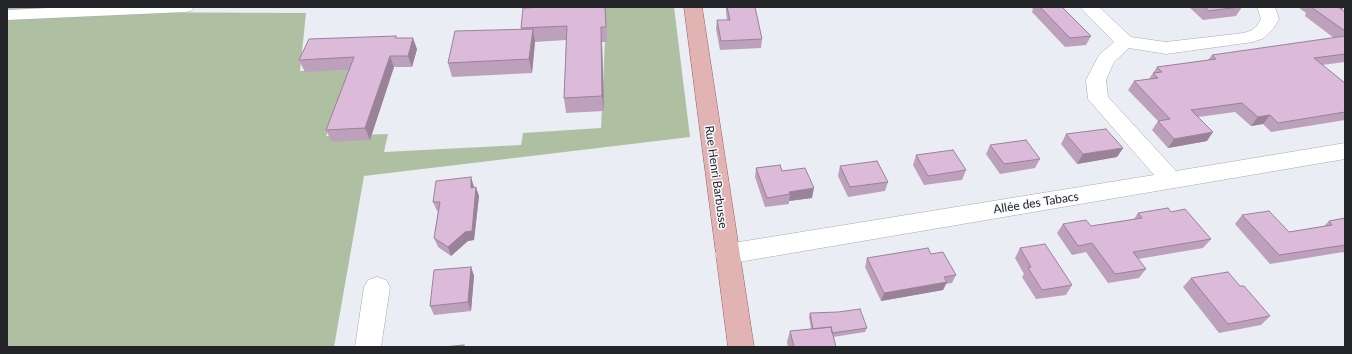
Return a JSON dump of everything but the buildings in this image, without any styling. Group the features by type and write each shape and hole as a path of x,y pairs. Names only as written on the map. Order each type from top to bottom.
{"main road":[{"name":"Rue Henri Barbusse","path":"694,7 741,347"}],"street":[{"path":"7,16 185,7"},
{"path":"1089,7 1126,42 1166,48 1247,38 1258,34 1270,19 1266,7"},
{"path":"1126,42 1106,58 1096,80 1098,99 1172,181"},
{"name":"Allée des Tabacs","path":"727,254 1345,151"},
{"path":"368,347 377,287"}],"green space":[{"path":"7,7 58,7 68,12 306,13 300,71 353,70 326,136 388,134 384,152 521,145 523,133 601,128 606,17 525,19 526,7 674,7 690,137 364,176 334,347 7,347"}]}
